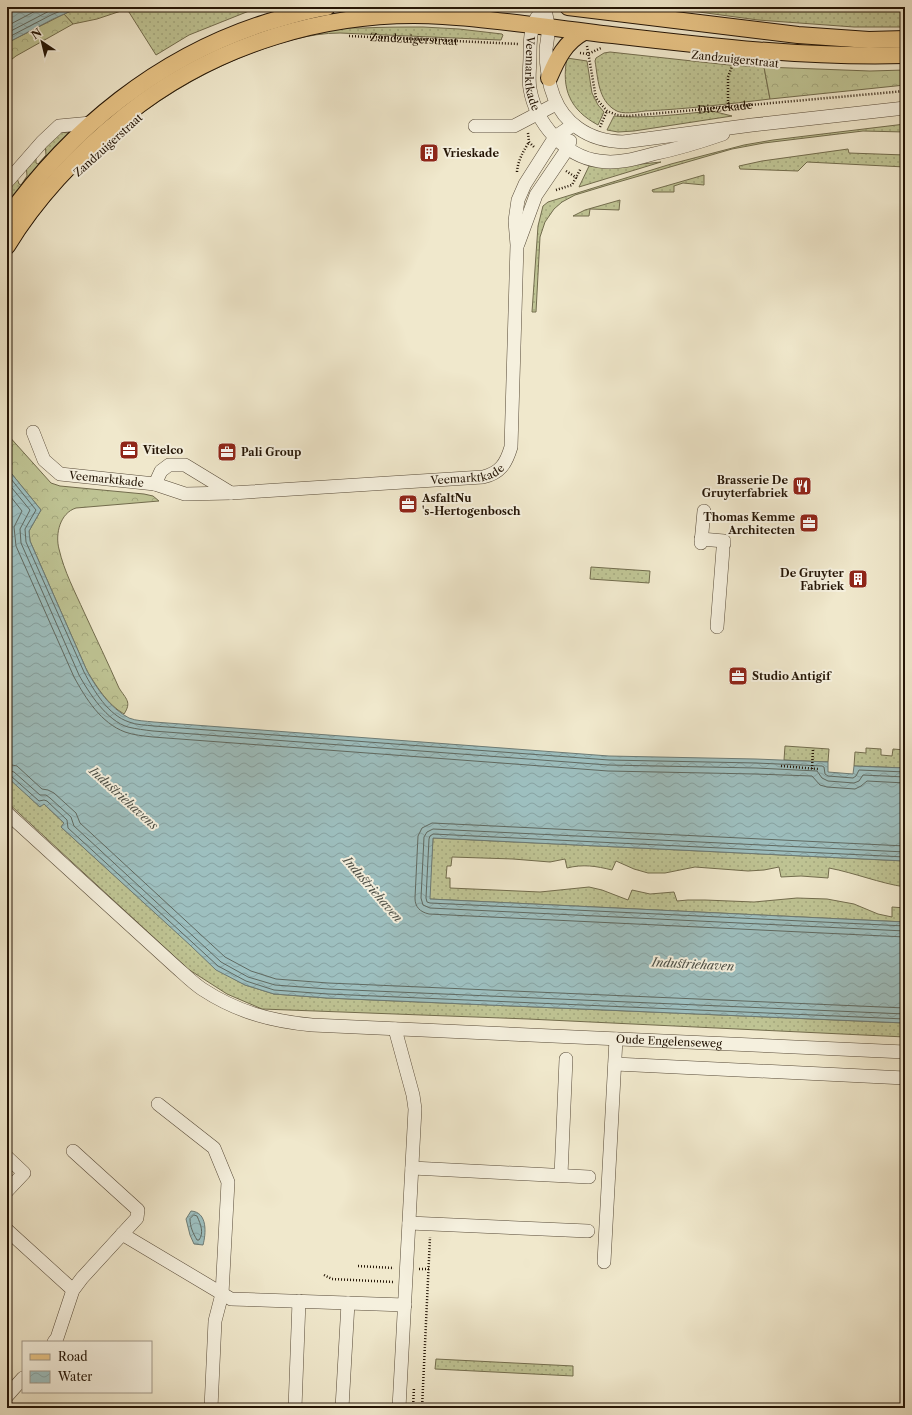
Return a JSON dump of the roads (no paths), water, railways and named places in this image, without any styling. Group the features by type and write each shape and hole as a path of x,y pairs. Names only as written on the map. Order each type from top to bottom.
{"main road":[{"path":"7,218 25,193 59,154 91,122 129,92 170,66 208,45 248,29 293,14 327,7"},
{"path":"568,7 798,35 869,40 905,39"},
{"name":"Zandzuigerstraat","path":"10,250 36,203 70,165 101,134 138,105 171,83 215,59 252,44 298,30 328,23 406,15 442,16 736,49 871,56 905,55"},
{"path":"549,78 562,50 576,36 584,32"}],"street":[{"name":"Veemarktkade","path":"543,7 540,26 530,45 529,83 532,98 543,123 555,137 568,148"},
{"name":"Veemarktkade","path":"540,26 546,48 552,96 563,115 573,125"},
{"path":"475,126 514,126 556,104"},
{"name":"Diezekade","path":"573,125 595,138 605,141 623,142 752,125 905,108"},
{"path":"7,182 42,142 59,126 91,122"},
{"name":"Veemarktkade","path":"33,432 44,460 60,474 155,484 185,494 231,493 483,477 491,475 507,461 511,448 517,245 514,221 518,200 525,184 555,137 573,125"},
{"name":"Veemarktkade","path":"517,245 536,195 568,148 573,125"},
{"name":"Diezekade","path":"568,148 586,158 600,161 625,161 684,147 752,125"},
{"name":"Veemarktkade","path":"155,484 161,471 169,465 185,464 231,493"},
{"path":"704,511 701,541 724,541 717,627"},
{"name":"Oude Engelenseweg","path":"7,813 201,988 227,1003 250,1013 290,1022 395,1029 905,1052"},
{"path":"395,1029 413,1095 415,1109 399,1408"},
{"path":"604,1262 616,1039"},
{"path":"560,1176 566,1059"},
{"path":"615,1064 905,1078"},
{"path":"158,1104 214,1148 228,1182 222,1294 215,1321 211,1408"},
{"path":"55,1341 73,1290 82,1278 137,1218 138,1210 73,1151"},
{"path":"7,1158 24,1173 7,1191"},
{"path":"412,1168 589,1177"},
{"path":"409,1222 588,1231"},
{"path":"7,1230 73,1290"},
{"path":"122,1234 231,1299 404,1305"},
{"path":"295,1408 299,1301"},
{"path":"342,1408 348,1303"},
{"path":"7,1396 22,1379"}],"water":[{"path":"7,7 80,7 7,43"},
{"path":"7,468 41,510 29,531 30,541 87,671 95,685 110,703 129,718 154,722 609,756 828,762 828,772 853,774 854,766 905,768 905,861 433,838 430,899 905,922 905,1023 327,998 274,994 245,985 216,970 61,827 64,823 44,804 40,807 7,777"},
{"path":"191,1211 197,1212 203,1219 205,1235 203,1245 194,1244 190,1235 186,1219"}],"place":[{"name":"Vrieskade","path":"429,153"},
{"name":"Vitelco","path":"129,450"},
{"name":"Pali Group","path":"227,452"},
{"name":"Brasserie De Gruyterfabriek","path":"802,486"},
{"name":"AsfaltNu 's-Hertogenbosch","path":"408,504"},
{"name":"Thomas Kemme Architecten","path":"809,523"},
{"name":"De Gruyter Fabriek","path":"858,579"},
{"name":"Studio Antigif","path":"738,676"}],"water label":[{"name":"Industriehavens","path":"124,798"},
{"name":"Industriehaven","path":"373,889"},
{"name":"Industriehaven","path":"693,964"}]}
